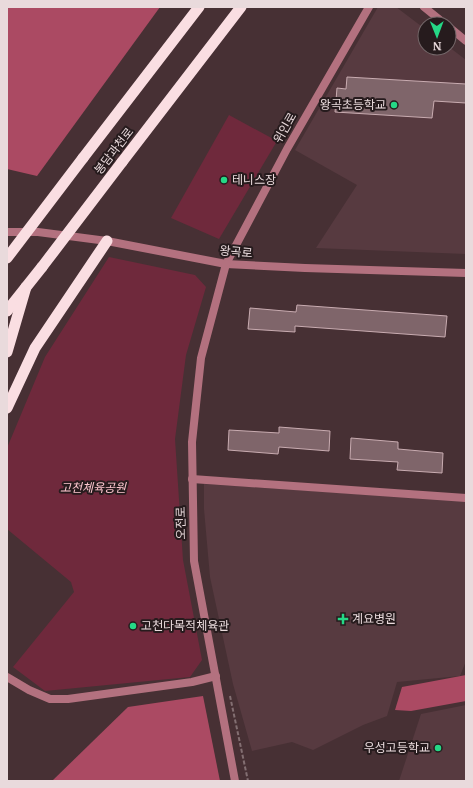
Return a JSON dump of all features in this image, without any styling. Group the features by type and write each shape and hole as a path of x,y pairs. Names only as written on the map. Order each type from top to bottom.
{"highway":[{"name":"봉담과천로","path":"7,258 199,7"},
{"name":"봉담과천로","path":"7,311 241,7"},
{"path":"7,408 35,348 107,241"},
{"path":"7,352 26,287"}],"street":[{"name":"위인로","path":"226,264 287,149 369,7"},
{"path":"424,7 435,16"},
{"path":"457,34 466,41"},
{"name":"왕곡로","path":"7,232 38,232 107,241 226,264 466,273"},
{"name":"오전로","path":"226,264 201,358 192,442 192,479 194,561 236,781"},
{"path":"192,479 466,498"},
{"path":"7,677 29,690 50,699 68,699 192,682 216,676"}],"path":[{"path":"230,696 248,781"}],"shaded area":[{"path":"7,7 160,7 37,176 7,169"},
{"name":"왕곡초등학교","path":"378,7 396,7 417,23 417,56 457,56 457,53 466,60 466,254 316,248 357,185 295,150"},
{"name":"계요병원","path":"204,484 466,501 466,661 460,676 397,682 387,716 363,725 313,750 292,742 252,751 233,684 210,577 204,509"},
{"path":"466,675 466,701 411,711 395,710 402,687"},
{"path":"203,696 220,781 52,781 128,707"},
{"name":"우성고등학교","path":"466,705 466,781 399,781 421,714"}],"green space":[{"name":"테니스장","path":"229,115 277,141 219,239 171,218"},
{"name":"고천체육공원","path":"109,257 195,275 206,287 186,355 175,439 183,560 202,660 190,677 45,691 13,667 74,592 71,582 7,529 7,448 45,357"}],"building":[{"path":"347,77 466,84 466,103 434,101 432,118 335,112 337,88 346,89"},
{"path":"297,305 447,316 445,337 295,326 295,332 248,329 250,308 296,312"},
{"path":"279,427 330,431 329,451 279,447 278,454 228,450 229,430 279,433"},
{"path":"351,438 398,442 398,449 443,453 442,473 397,470 398,462 350,459"}],"place":[{"name":"왕곡초등학교","path":"394,105"},
{"name":"테니스장","path":"224,180"},
{"name":"계요병원","path":"343,619"},
{"name":"고천다목적체육관","path":"133,626"},
{"name":"우성고등학교","path":"438,748"}]}
